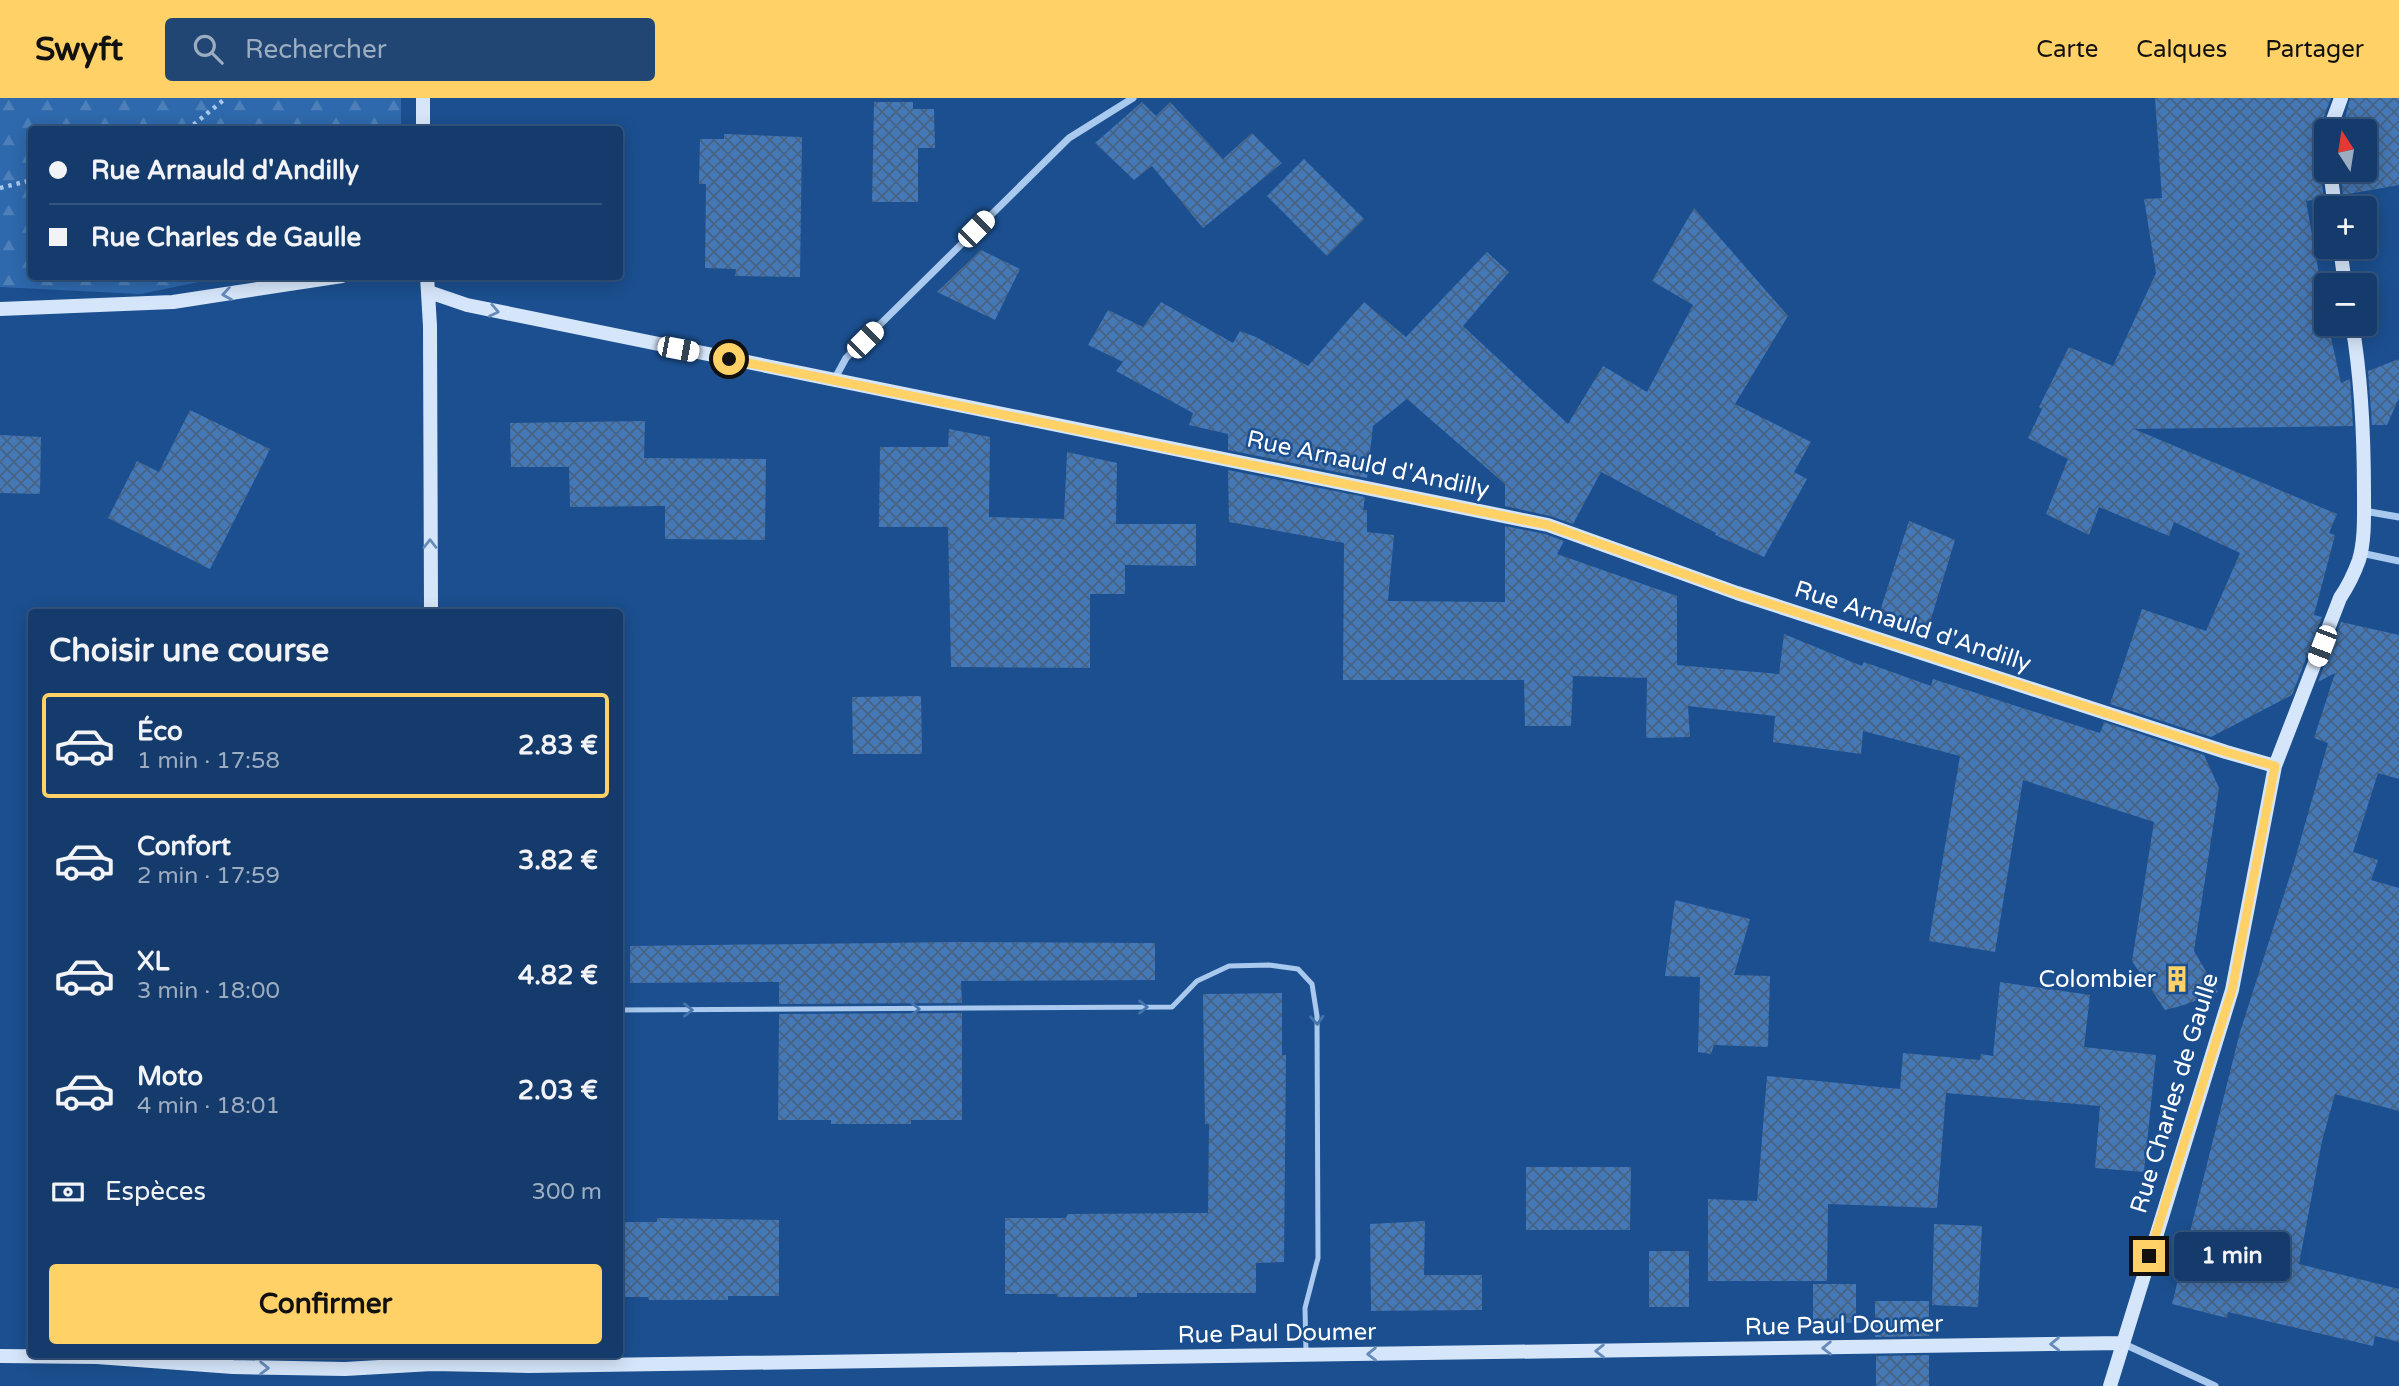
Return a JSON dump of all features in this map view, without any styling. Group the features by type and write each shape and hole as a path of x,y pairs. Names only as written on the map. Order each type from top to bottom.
{"street":[{"path":"423,98 423,126"},
{"path":"833,380 846,358 1069,138 1133,98"},
{"path":"2333,119 2341,98"},
{"path":"0,310 173,302 316,280"},
{"path":"428,280 431,609"},
{"name":"Rue Arnauld d'Andilly","path":"429,292 467,305 1548,525 1737,593 2275,766"},
{"name":"Rue Charles de Gaulle","path":"2110,1386 2232,990 2275,766 2360,552 2364,471 2357,355 2353,336"},
{"path":"2364,510 2399,517"},
{"path":"2360,552 2399,561"},
{"path":"2123,1343 2215,1386"},
{"name":"Rue Paul Doumer","path":"111,1358 233,1367 345,1369 432,1359 529,1366 2123,1343"},
{"name":"Rue Paul Doumer","path":"0,1356 28,1356"}],"lane":[{"path":"623,1010 1172,1007 1197,981 1229,966 1269,965 1298,969 1312,984 1317,1016 1318,1258 1305,1308 1306,1355"}],"path":[{"path":"192,126 226,98"},
{"path":"0,188 28,181"}],"green space":[{"path":"0,98 401,98 401,126 28,126 28,280 208,280 140,294 0,287"}],"building":[{"path":"2155,98 2331,98 2324,119 2314,119 2314,182 2322,182 2324,196 2314,196 2314,200 2306,201 2314,259 2316,259 2319,273 2314,273 2314,336 2331,336 2341,383 2350,379 2353,426 2134,429 2337,514 2329,533 2335,535 2314,615 2322,617 2292,695 2211,737 2110,704 2142,609 2206,631 2240,553 2174,522 2169,536 2099,507 2089,535 2046,514 2068,459 2028,438 2042,409 2039,407 2069,347 2113,366 2156,273 2144,199 2162,198"},
{"path":"2350,98 2399,98 2399,185 2343,195 2341,182 2377,182 2377,119 2345,119"},
{"path":"874,102 913,102 913,109 934,109 935,148 918,148 918,202 872,202"},
{"path":"1142,102 1156,116 1170,102 1223,159 1252,133 1282,163 1203,228 1152,166 1134,180 1095,143"},
{"path":"724,134 802,137 800,277 735,276 736,269 705,268 706,184 699,184 700,139 724,139"},
{"path":"1304,159 1364,219 1327,256 1267,196"},
{"path":"1694,208 1788,316 1735,404 1811,442 1794,472 1807,479 1764,557 1715,535 1716,533 1601,472 1573,524 1505,506 1505,484 1407,399 1373,426 1367,478 1228,450 1228,434 1189,425 1193,413 1116,371 1123,362 1088,345 1108,310 1143,327 1161,302 1233,343 1240,331 1308,366 1364,302 1406,337 1487,252 1509,272 1463,326 1568,424 1603,366 1647,392 1693,305 1652,281"},
{"path":"981,250 1020,269 995,320 937,292"},
{"path":"2399,359 2399,398 2387,425 2372,425 2368,371"},
{"path":"190,410 270,449 210,569 108,518 137,461 159,472"},
{"path":"645,421 644,458 766,459 765,540 665,539 665,506 570,507 569,467 511,467 510,423"},
{"path":"949,429 990,437 989,517 1064,519 1067,452 1117,463 1116,524 1196,524 1196,566 1125,565 1125,594 1090,594 1090,668 951,667 948,527 879,527 880,447 948,447"},
{"path":"0,435 41,437 40,494 0,493"},
{"path":"1228,470 1365,497 1363,510 1367,510 1367,532 1394,535 1388,601 1505,602 1505,526 1545,534 1564,541 1557,554 1677,596 1677,665 1779,674 1784,634 1862,666 1864,662 1931,686 1933,679 2100,733 2104,722 2204,755 2219,788 2194,951 2218,992 2165,1010 2132,961 2154,822 2023,780 1995,952 1929,941 1960,756 1863,731 1861,754 1773,742 1775,716 1688,706 1690,737 1646,738 1647,678 1573,676 1571,726 1525,726 1524,680 1343,680 1344,543 1229,522"},
{"path":"1909,521 1955,540 1927,632 1880,611"},
{"path":"2341,622 2399,635 2399,779 2378,773 2353,852 2378,860 2371,880 2399,888 2399,1111 2335,1094 2322,1141 2299,1264 2399,1289 2399,1342 2375,1336 2373,1346 2228,1312 2227,1318 2172,1304 2240,1032 2294,863 2328,743 2314,738 2335,673 2318,682"},
{"path":"921,696 922,754 853,754 852,697"},
{"path":"1675,900 1750,919 1734,975 1770,976 1768,1047 1714,1045 1711,1054 1698,1052 1700,977 1665,976"},
{"path":"955,942 1155,943 1155,980 961,981 962,1003 779,1004 779,982 630,983 630,946"},
{"path":"2000,982 2090,995 2084,1047 2156,1055 2144,1172 2095,1168 2100,1106 1946,1093 1937,1208 1828,1204 1827,1281 1708,1281 1708,1199 1757,1201 1767,1076 1900,1089 1903,1053 1980,1060 1981,1054 1993,1056"},
{"path":"1282,993 1282,1055 1286,1055 1284,1262 1256,1263 1256,1293 1137,1293 1137,1297 1005,1294 1005,1218 1066,1218 1067,1214 1208,1213 1209,1124 1205,1124 1203,994"},
{"path":"962,1013 962,1120 911,1120 911,1124 831,1124 831,1120 778,1120 779,1014"},
{"path":"1526,1167 1631,1167 1630,1230 1526,1230"},
{"path":"657,1218 779,1220 779,1296 728,1296 728,1300 649,1300 648,1297 623,1297 623,1222 657,1222"},
{"path":"1425,1221 1424,1275 1482,1275 1482,1310 1371,1311 1370,1224"},
{"path":"1934,1224 1982,1226 1978,1307 1932,1305"},
{"path":"1649,1251 1689,1251 1689,1307 1649,1307"},
{"path":"1813,1284 1856,1284 1856,1323 1813,1322"},
{"path":"1875,1301 1929,1301 1929,1336 1875,1337"},
{"path":"1929,1355 1929,1386 1876,1386 1876,1356"}],"place":[{"name":"Colombier","path":"2177,979"}],"route":[{"path":"729,359 1548,525 1737,593 2275,766 2232,990 2149,1256"}]}
